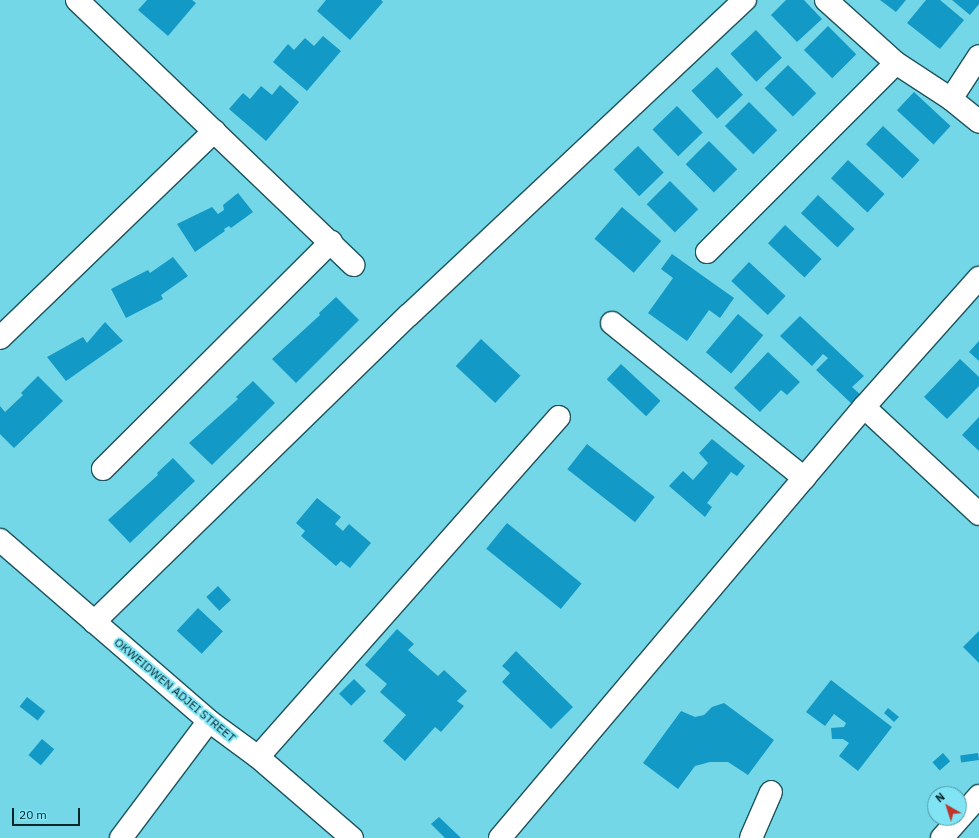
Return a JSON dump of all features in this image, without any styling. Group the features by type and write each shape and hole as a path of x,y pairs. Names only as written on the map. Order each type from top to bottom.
{"street":[{"path":"77,0 331,242 353,265"},
{"path":"94,622 409,315 745,0"},
{"path":"826,0 896,63 950,99 979,122"},
{"path":"950,99 979,56"},
{"path":"707,252 896,63"},
{"path":"0,338 214,131"},
{"path":"103,469 331,242"},
{"path":"500,838 864,407 979,278"},
{"path":"612,323 804,478"},
{"path":"864,407 979,514"},
{"path":"258,758 559,417"},
{"name":"OKWEIDWEN ADJEI STREET","path":"0,540 209,721 258,758 352,838"},
{"path":"121,838 209,721"},
{"path":"750,838 771,792"},
{"path":"942,838 979,796"}],"building":[{"path":"147,0 192,0 196,3 168,36 138,10"},
{"path":"326,0 381,0 383,2 350,40 317,11"},
{"path":"786,0 804,0 822,19 797,42 771,15"},
{"path":"880,0 906,0 896,12"},
{"path":"926,0 940,0 964,20 940,49 907,23"},
{"path":"952,0 979,0 979,4 970,15"},
{"path":"828,26 856,54 832,78 804,50"},
{"path":"756,30 782,58 756,82 730,54"},
{"path":"323,36 341,51 307,91 273,62 288,44 294,50 305,38 314,46"},
{"path":"788,65 816,93 793,117 765,88"},
{"path":"717,67 743,95 717,119 691,91"},
{"path":"280,85 299,102 266,141 229,109 243,93 250,99 261,86 272,95"},
{"path":"914,92 951,126 934,144 897,110"},
{"path":"749,102 777,130 753,154 725,126"},
{"path":"677,106 703,133 678,156 653,130"},
{"path":"883,126 920,160 903,178 866,144"},
{"path":"709,141 737,169 714,193 686,164"},
{"path":"638,146 664,173 639,196 614,170"},
{"path":"848,160 885,194 868,212 831,178"},
{"path":"670,181 698,209 675,233 647,204"},
{"path":"238,193 253,212 231,228 229,226 224,229 225,231 195,252 177,224 212,207 218,214 224,210 223,205"},
{"path":"818,195 855,229 838,247 801,213"},
{"path":"622,207 661,241 634,273 594,239"},
{"path":"785,225 822,259 805,277 768,243"},
{"path":"672,254 734,298 720,318 709,310 687,341 648,313 673,278 661,269"},
{"path":"173,257 188,276 161,295 163,299 126,318 111,289 148,270 150,273"},
{"path":"749,262 786,296 768,315 731,281"},
{"path":"336,297 359,320 296,383 272,359 320,315 319,313"},
{"path":"738,314 763,335 731,374 706,352"},
{"path":"800,316 864,376 852,387 862,396 853,405 816,370 828,358 823,354 812,366 780,336"},
{"path":"105,322 123,341 66,381 47,357 83,337 87,343"},
{"path":"481,339 520,376 495,403 456,366"},
{"path":"979,341 979,361 969,352"},
{"path":"768,352 800,382 787,395 781,390 760,412 734,388"},
{"path":"960,359 979,377 979,386 947,419 924,397"},
{"path":"621,364 660,401 646,416 607,379"},
{"path":"38,376 63,401 14,448 0,434 0,406 5,412 23,395 21,393"},
{"path":"253,381 275,403 212,465 189,443 238,399 236,397"},
{"path":"979,417 979,451 962,435"},
{"path":"712,439 745,466 737,476 731,472 707,503 712,507 705,517 669,486 683,471 693,480 708,463 699,453"},
{"path":"587,444 655,497 635,522 567,469"},
{"path":"173,458 195,481 130,543 108,520 158,475 157,473"},
{"path":"317,498 341,517 335,524 343,531 349,524 371,543 350,568 341,561 336,566 301,536 305,531 296,523"},
{"path":"507,523 582,583 561,609 486,549"},
{"path":"218,586 231,600 219,611 206,597"},
{"path":"198,608 223,631 202,654 177,631"},
{"path":"397,629 414,644 408,650 438,676 444,670 467,691 457,701 464,706 441,732 435,727 405,761 383,741 406,715 380,692 387,684 365,665"},
{"path":"979,631 979,663 963,647"},
{"path":"516,651 573,707 551,729 502,682 510,673 502,666"},
{"path":"354,679 366,691 351,706 339,694"},
{"path":"831,680 892,727 858,771 839,756 849,743 843,739 832,739 831,728 844,727 846,723 834,714 825,726 806,712"},
{"path":"27,697 45,711 38,721 20,706"},
{"path":"724,703 774,740 748,775 728,762 710,762 695,766 678,789 643,763 681,711 695,717 704,715 712,707"},
{"path":"888,708 899,717 894,722 884,713"},
{"path":"42,739 54,749 41,765 29,755"},
{"path":"943,753 950,761 940,770 932,762"},
{"path":"978,753 979,760 961,762 960,756"},
{"path":"439,817 461,838 445,838 431,824"}]}
